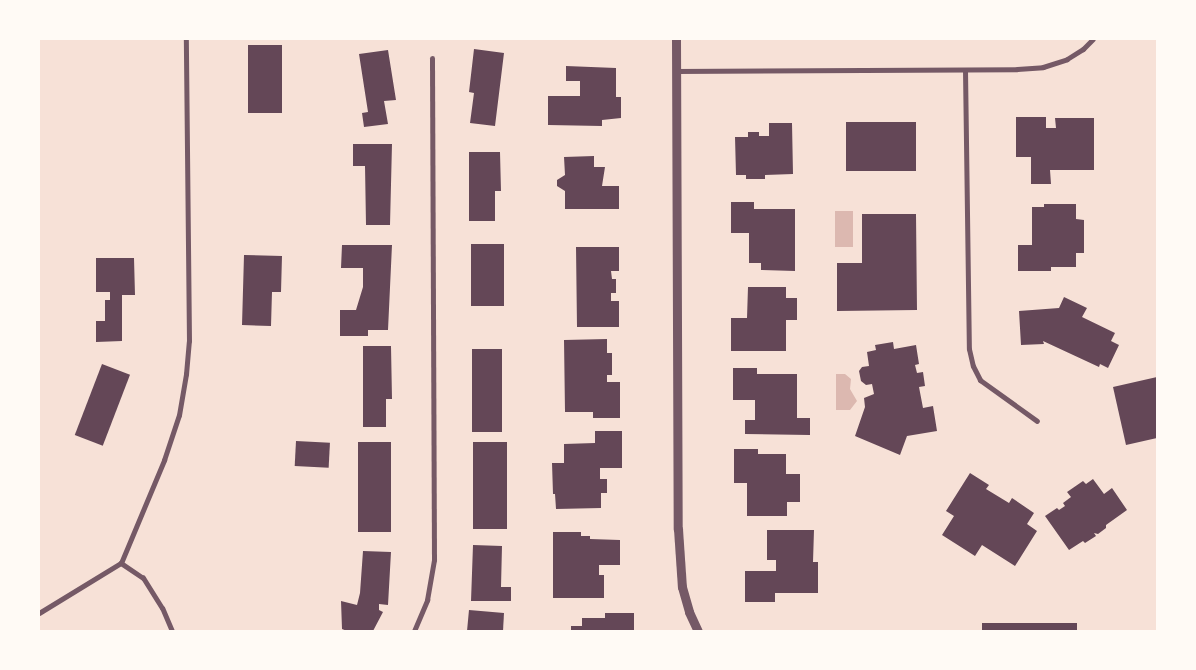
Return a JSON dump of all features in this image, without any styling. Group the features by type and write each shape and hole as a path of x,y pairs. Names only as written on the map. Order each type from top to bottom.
{"street":[{"path":"39,613 121,563 164,460 179,415 186,374 188,341 186,39"},
{"path":"676,39 678,538 682,587 689,612 698,631"},
{"path":"676,71 965,70 1043,67 1067,59 1083,49 1093,39"},
{"path":"414,631 427,600 434,560 432,58"},
{"path":"965,70 969,349 973,366 980,380 1037,421"},
{"path":"121,563 143,578 162,608 172,631"}],"shaded area":[{"path":"835,211 853,211 853,247 835,247"},
{"path":"836,374 845,374 851,379 850,389 857,401 850,410 836,410"}],"building":[{"path":"248,45 282,45 282,113 248,113"},
{"path":"474,49 504,53 495,126 470,123 474,93 469,92"},
{"path":"388,50 396,100 384,101 388,124 364,127 362,113 368,112 359,54"},
{"path":"566,66 616,68 616,97 621,97 621,118 602,120 602,126 548,125 548,96 580,96 580,81 566,81"},
{"path":"1016,117 1046,117 1046,128 1056,128 1055,118 1094,118 1094,170 1050,170 1051,184 1031,184 1031,157 1016,157"},
{"path":"846,122 916,122 916,171 846,171"},
{"path":"769,123 792,123 793,174 765,175 765,179 746,179 746,175 736,175 735,137 748,137 748,132 759,132 759,136 769,136"},
{"path":"353,144 392,144 390,225 366,225 365,166 353,166"},
{"path":"469,152 500,152 501,191 495,191 495,221 469,221"},
{"path":"594,156 594,167 605,167 602,186 619,186 619,209 565,209 565,191 557,186 557,180 565,175 564,157"},
{"path":"731,202 754,202 754,209 795,209 795,271 761,270 761,263 749,263 749,233 731,233"},
{"path":"1044,204 1076,204 1076,219 1084,220 1084,253 1076,253 1076,267 1051,267 1051,271 1018,271 1018,245 1032,245 1032,207 1044,207"},
{"path":"862,214 916,214 917,310 837,311 837,263 862,263"},
{"path":"471,244 504,244 504,306 471,306"},
{"path":"342,245 392,245 388,330 368,330 368,336 340,336 340,310 356,310 363,287 363,268 341,268"},
{"path":"576,247 619,247 619,271 611,271 612,279 616,279 616,293 611,293 611,301 619,301 619,327 577,327"},
{"path":"244,255 282,256 281,292 272,292 271,326 242,325"},
{"path":"96,258 134,258 135,295 122,295 122,341 96,342 96,321 105,321 105,300 110,300 110,292 96,292"},
{"path":"748,287 786,287 786,298 797,298 797,320 786,320 786,351 731,351 731,318 747,318"},
{"path":"1064,297 1087,308 1082,317 1115,333 1111,341 1119,345 1108,368 1100,364 1099,367 1043,341 1044,344 1021,345 1019,311 1059,308"},
{"path":"607,339 607,353 612,353 612,375 607,375 607,382 620,382 620,418 593,418 593,412 565,412 564,340"},
{"path":"893,342 894,349 916,345 919,364 915,365 917,373 923,372 925,386 919,387 923,408 933,406 937,431 907,436 900,455 855,436 865,407 864,398 874,394 872,384 866,385 861,381 859,371 862,367 869,366 867,352 876,350 875,345"},
{"path":"363,346 391,346 392,399 386,399 386,427 363,427"},
{"path":"472,349 502,349 502,432 472,432"},
{"path":"102,364 130,375 103,446 75,435"},
{"path":"733,368 757,368 757,374 797,374 797,418 810,418 810,435 745,434 745,420 755,420 755,400 733,400"},
{"path":"1157,377 1157,438 1126,445 1113,387"},
{"path":"595,431 622,431 622,468 600,468 600,479 607,479 607,493 601,493 601,508 556,509 555,494 553,494 552,463 564,463 564,444 595,443"},
{"path":"296,441 330,443 329,468 295,466"},
{"path":"358,442 391,442 391,532 358,532"},
{"path":"473,442 507,442 507,529 473,529"},
{"path":"734,449 758,449 758,454 786,454 786,474 800,474 800,502 787,502 787,516 747,516 747,483 734,483"},
{"path":"970,473 989,485 986,489 1009,503 1012,498 1034,513 1027,524 1037,531 1015,566 982,545 975,556 942,535 954,516 946,511"},
{"path":"1093,479 1104,494 1112,488 1127,510 1106,525 1106,528 1098,534 1094,533 1096,536 1085,543 1083,541 1069,550 1045,516 1057,508 1059,510 1065,506 1063,503 1071,497 1067,492 1083,481 1086,484"},
{"path":"767,530 814,530 813,562 818,562 818,593 775,593 775,602 745,602 745,571 776,571 776,560 767,560"},
{"path":"553,532 581,532 581,536 590,536 590,539 620,540 620,565 599,565 599,575 604,575 604,598 553,598"},
{"path":"473,545 502,546 501,587 511,587 511,601 471,601"},
{"path":"363,551 391,552 388,605 379,604 379,610 383,612 373,631 347,631 342,629 341,601 357,605 360,593"},
{"path":"469,610 504,613 503,631 467,631"},
{"path":"605,613 634,613 634,631 571,631 571,626 582,626 582,618 605,618"},
{"path":"982,623 1077,623 1077,631 982,631"}]}
